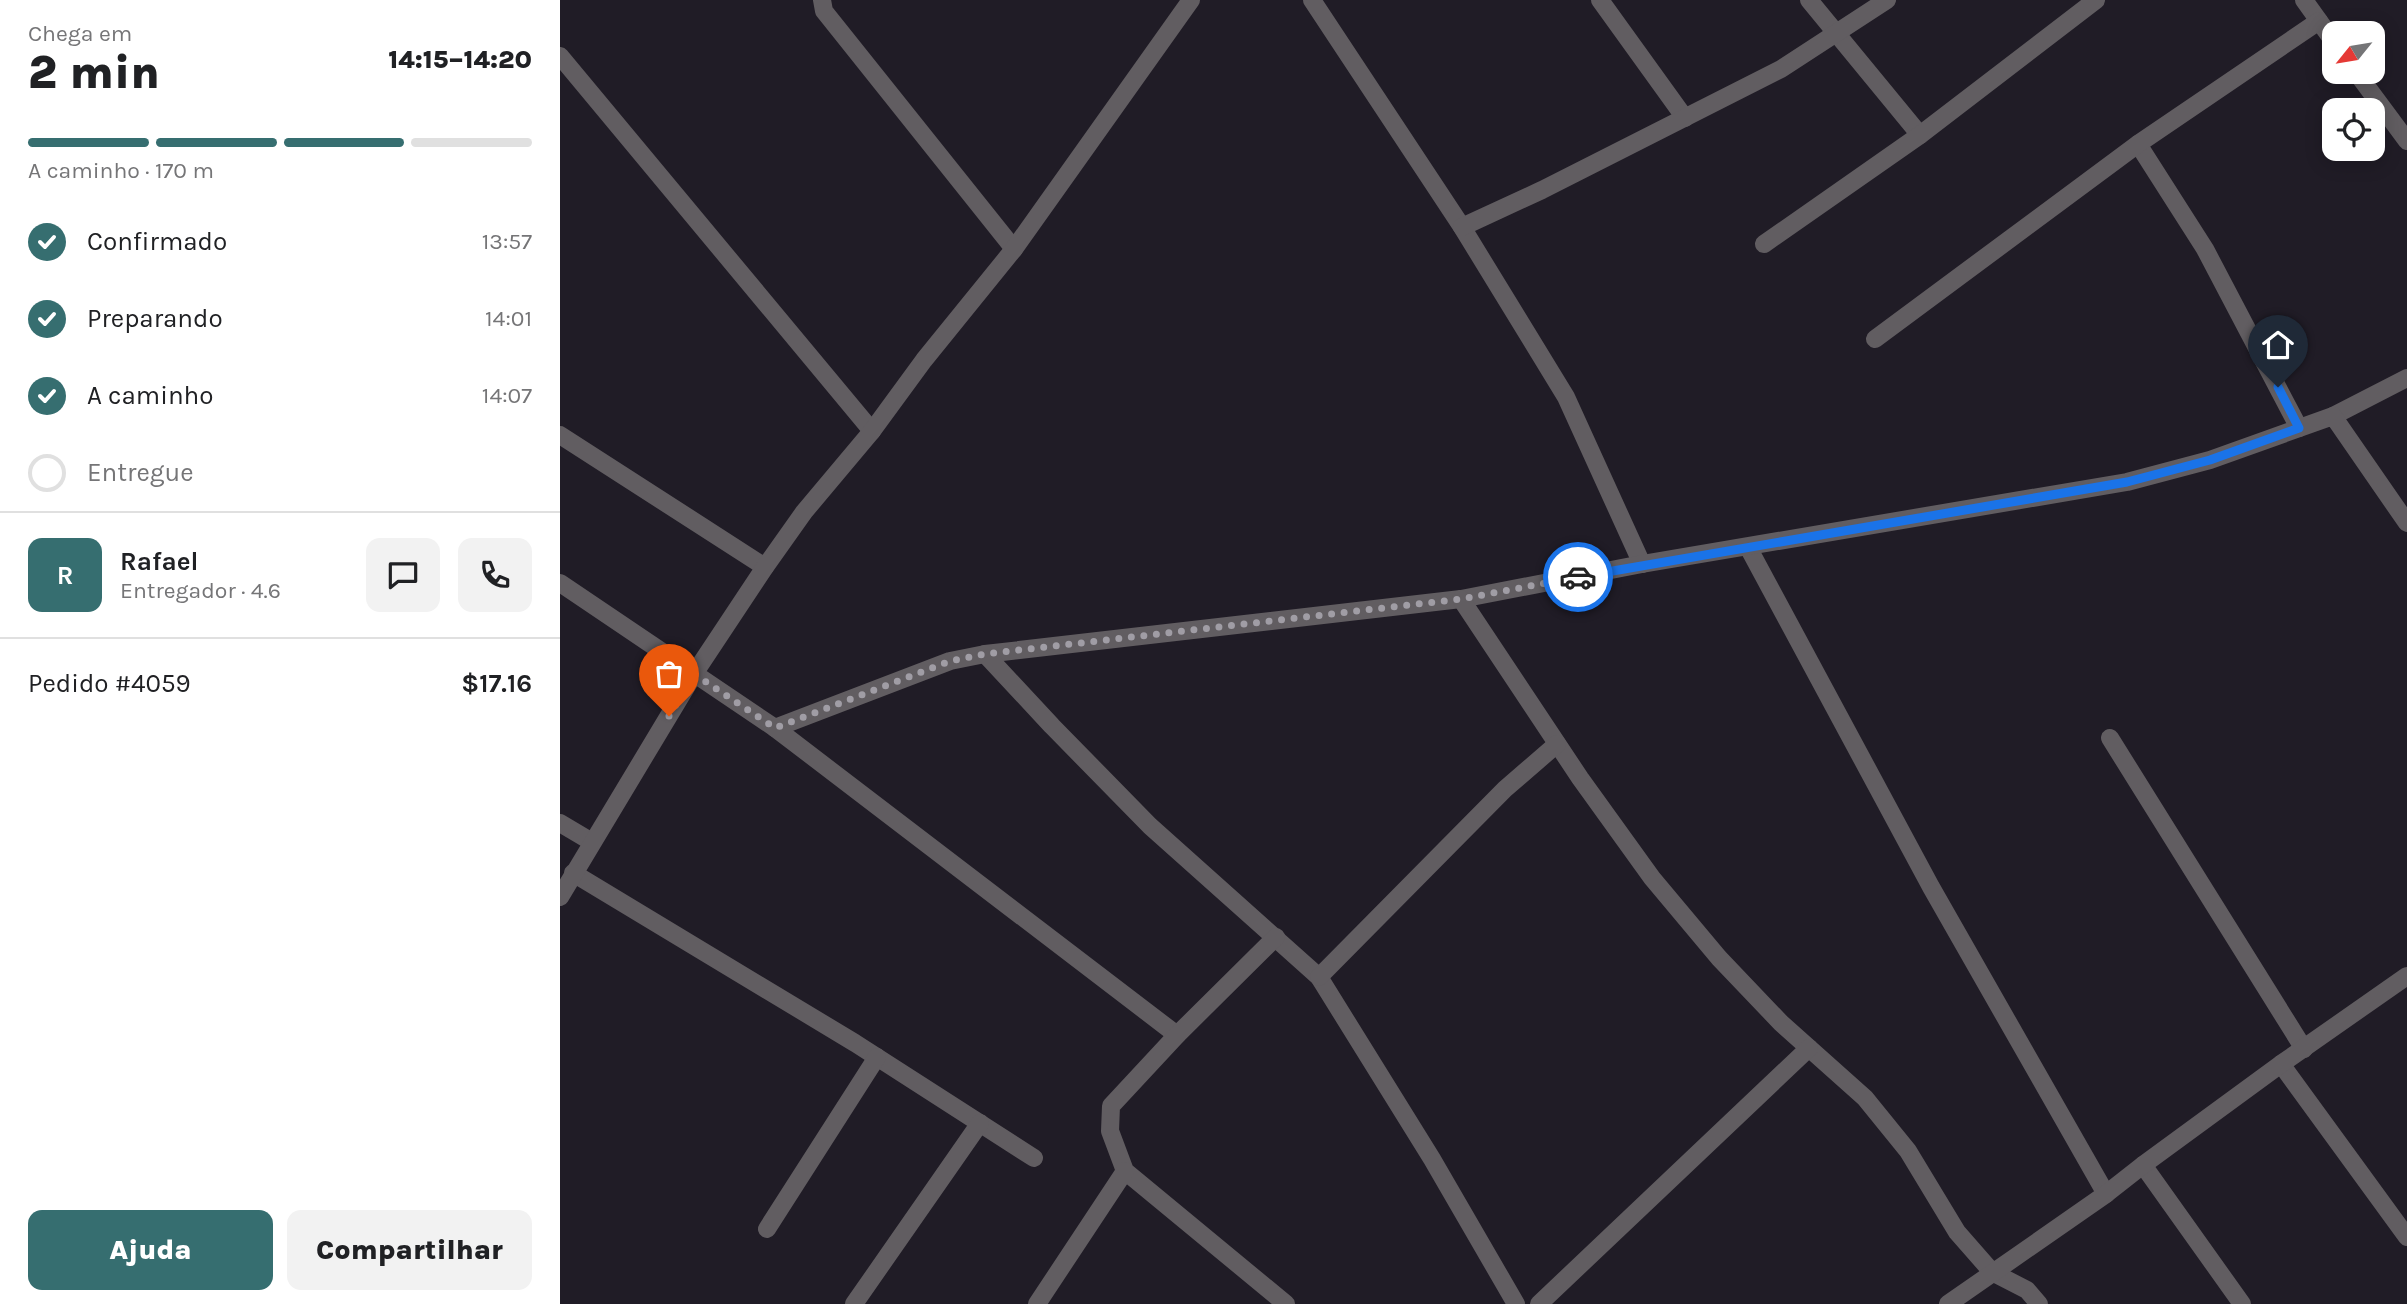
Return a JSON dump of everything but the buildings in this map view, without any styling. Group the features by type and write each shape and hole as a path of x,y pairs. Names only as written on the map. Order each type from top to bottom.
{"street":[{"path":"822,0 824,11 1014,249"},
{"path":"560,897 694,674 765,567 804,512 872,431 924,360 1014,249 1191,0"},
{"path":"1312,0 1462,228 1566,397 1642,564"},
{"path":"1600,0 1685,118"},
{"path":"1809,0 1920,135"},
{"path":"1462,228 1781,69 1887,0"},
{"path":"1764,244 1920,135 2096,0"},
{"path":"2304,0 2322,25"},
{"path":"1875,339 2138,144 2319,21"},
{"path":"560,57 872,431"},
{"path":"2365,84 2407,141"},
{"path":"2138,144 2206,249 2299,428"},
{"path":"775,728 950,661 985,654 1461,599 1642,564 2127,482 2210,460 2333,416 2407,378"},
{"path":"2333,416 2407,523"},
{"path":"560,435 765,567"},
{"path":"1748,547 1930,887 2106,1194"},
{"path":"560,583 775,728 1177,1035"},
{"path":"1461,599 1557,744 1669,898 1719,958 1809,1048 1865,1098 1908,1152 1957,1232 1992,1272 2027,1290 2039,1304"},
{"path":"985,654 1150,826 1319,977 1432,1159 1516,1304"},
{"path":"2110,737 2304,1049"},
{"path":"1319,977 1505,789 1557,744"},
{"path":"560,823 592,842"},
{"path":"573,873 877,1057 1034,1158"},
{"path":"1276,937 1177,1035 1111,1106 1110,1131 1125,1171 1286,1304"},
{"path":"1948,1304 2106,1194 2281,1064 2407,976"},
{"path":"1539,1304 1809,1048"},
{"path":"767,1229 877,1057"},
{"path":"2281,1064 2407,1237"},
{"path":"854,1304 980,1123"},
{"path":"2143,1165 2242,1304"},
{"path":"1037,1304 1125,1171"}],"way so far":[{"path":"669,716 694,674 775,728 950,661 985,654 1461,599 1578,577"}],"route":[{"path":"1578,577 2127,482 2210,460 2299,428 2278,387"}]}
